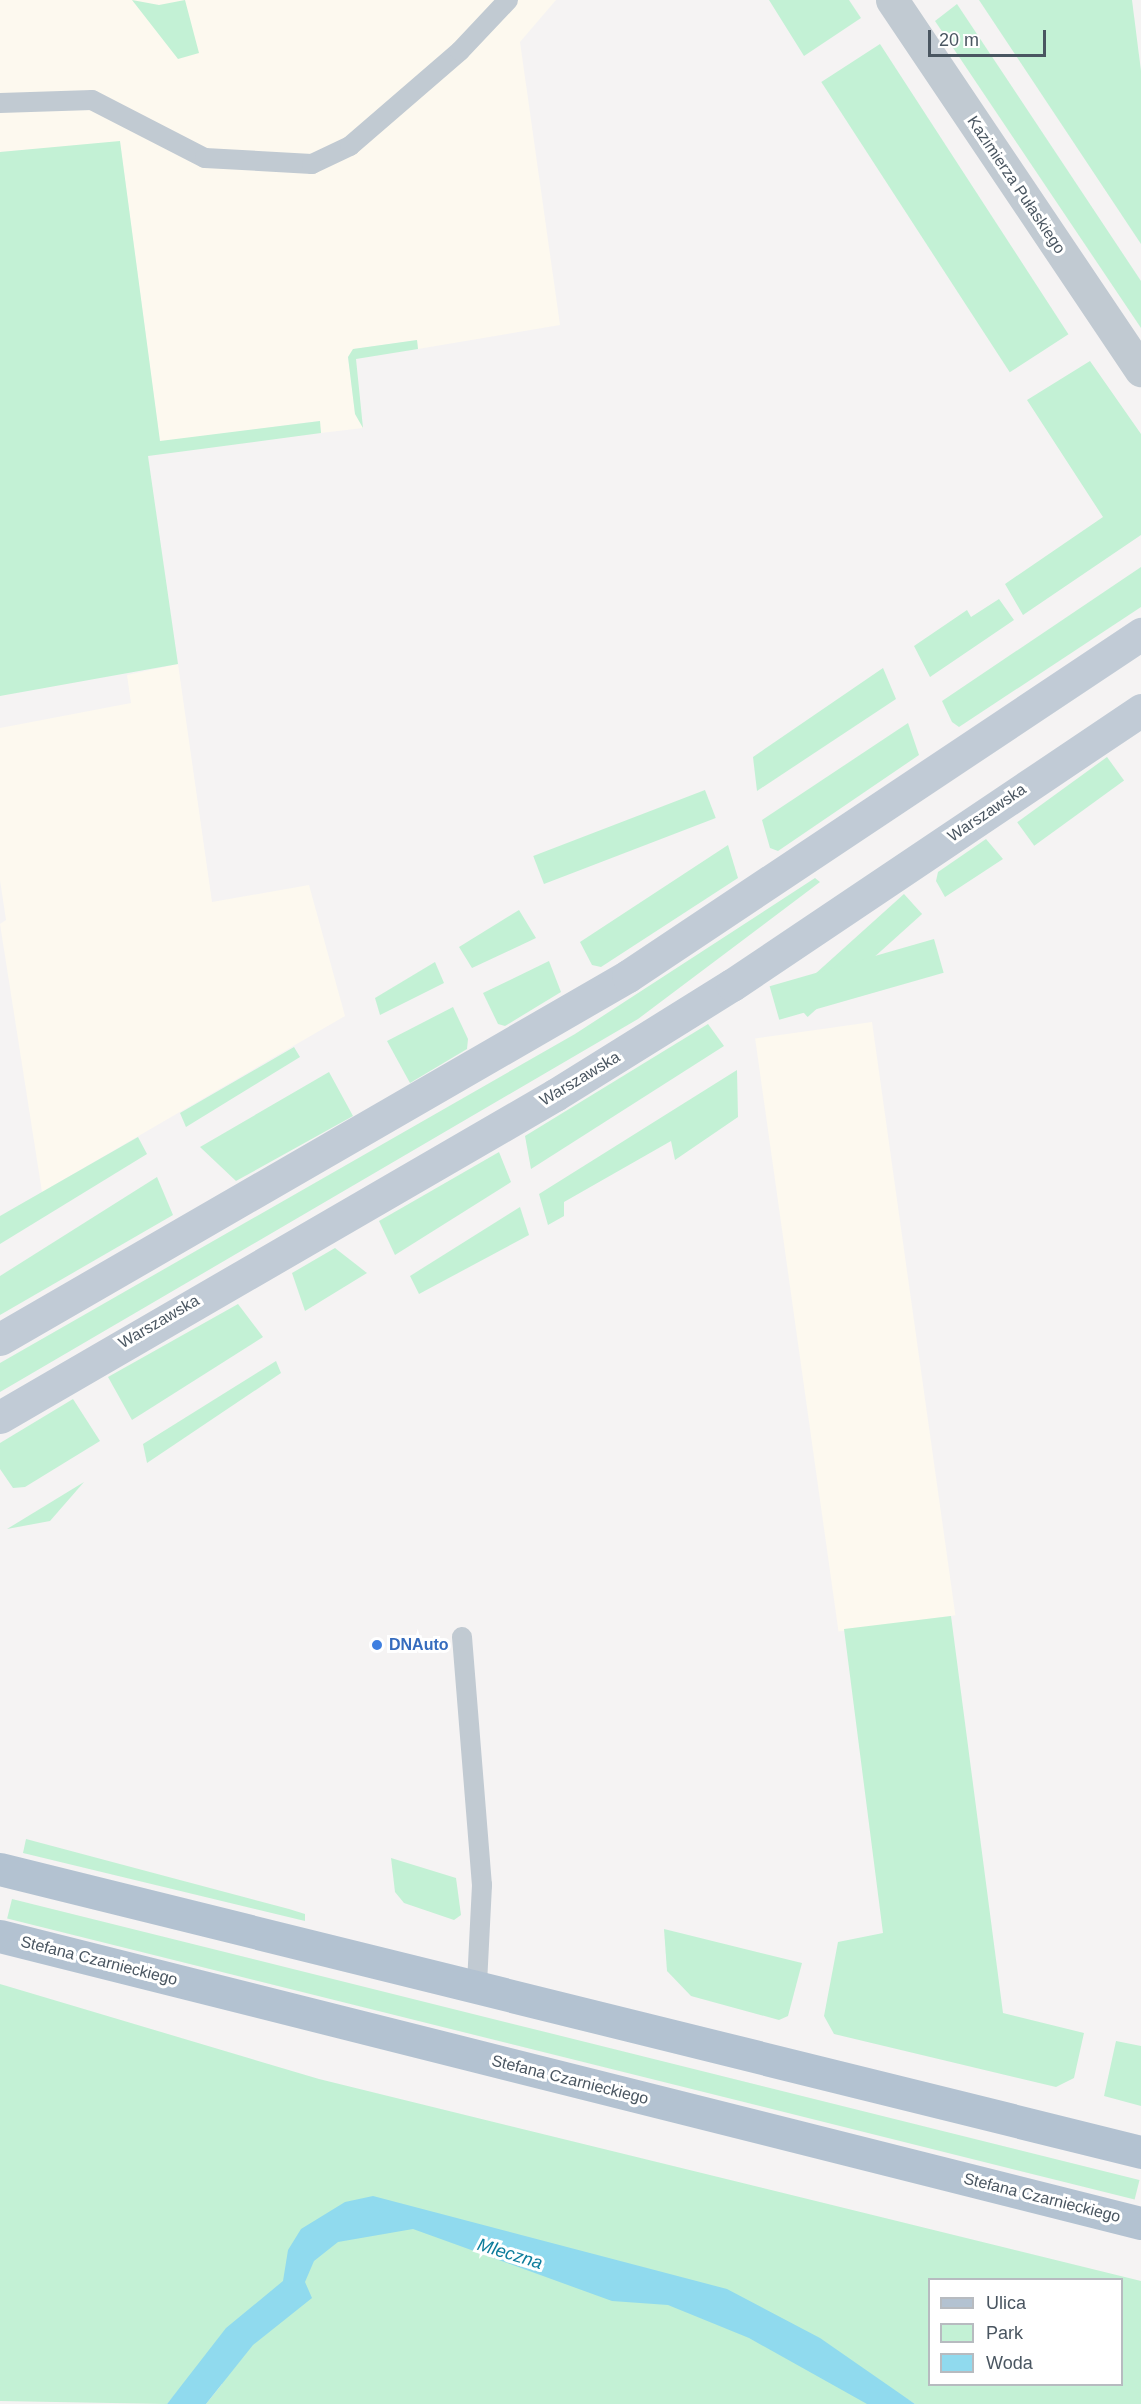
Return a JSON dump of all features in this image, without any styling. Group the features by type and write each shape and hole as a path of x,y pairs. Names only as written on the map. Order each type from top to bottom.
{"main road":[{"path":"0,1339 628,976 1141,634"},
{"name":"Warszawska","path":"0,1417 585,1077 732,985 1141,710"},
{"path":"0,1869 477,1984 1141,2152"},
{"name":"Stefana Czarnieckiego","path":"0,1936 1141,2223"}],"street":[{"name":"Kazimierza Pułaskiego","path":"892,0 1141,370"}],"lane":[{"path":"0,103 92,100 123,111 205,158 312,164 350,146 460,51 508,0"},
{"path":"462,1637 482,1885 477,1984"}],"shaded area":[{"path":"0,0 556,0 520,42 560,325 418,349 417,340 354,349 348,357 355,413 363,428 321,433 319,421 160,442 120,142 0,152"},
{"path":"178,664 212,902 309,885 345,1016 42,1192 0,924 6,920 0,880 0,728 131,703 127,675"},
{"path":"872,1022 955,1615 839,1632 755,1038"}],"green space":[{"path":"132,0 159,5 185,0 199,53 178,59"},
{"path":"769,0 849,0 861,18 804,56"},
{"path":"979,0 1132,0 1141,71 1141,244"},
{"path":"957,4 1141,281 1141,328 935,21"},
{"path":"880,44 1068,334 1010,372 821,82"},
{"path":"120,141 160,441 320,421 321,433 148,456 178,664 0,696 0,152"},
{"path":"417,340 418,349 356,359 363,428 355,414 348,357 353,349"},
{"path":"1090,361 1141,434 1141,535 1023,615 1005,584 1103,517 1027,400"},
{"path":"1141,567 1141,607 959,727 952,722 942,701"},
{"path":"999,599 1014,620 930,677 914,646 967,610 971,617"},
{"path":"883,668 896,699 757,791 753,757"},
{"path":"908,723 919,755 778,851 770,848 762,820"},
{"path":"1107,757 1124,780 1034,846 1017,822"},
{"path":"705,790 716,818 544,884 533,856"},
{"path":"986,839 1003,859 945,897 936,881 938,872"},
{"path":"728,845 738,878 601,967 592,965 580,942"},
{"path":"815,878 820,882 638,1019 0,1392 0,1363 575,1034"},
{"path":"904,894 922,914 808,1017 790,997"},
{"path":"519,910 536,938 472,968 459,947"},
{"path":"934,939 944,973 779,1020 770,986"},
{"path":"549,961 561,992 505,1026 498,1024 483,993"},
{"path":"435,962 444,983 380,1015 375,998"},
{"path":"453,1007 468,1039 467,1049 410,1083 387,1041"},
{"path":"708,1024 724,1046 531,1169 525,1136"},
{"path":"294,1047 300,1057 186,1127 180,1113"},
{"path":"737,1070 738,1117 675,1160 671,1141 564,1202 564,1216 548,1225 539,1194"},
{"path":"329,1072 353,1116 236,1181 200,1147"},
{"path":"138,1137 147,1154 0,1244 0,1216"},
{"path":"499,1152 511,1182 395,1255 379,1221"},
{"path":"157,1177 173,1215 0,1315 0,1276"},
{"path":"520,1207 529,1235 419,1294 410,1276"},
{"path":"335,1248 367,1273 305,1311 292,1273"},
{"path":"238,1304 263,1337 132,1420 108,1377"},
{"path":"276,1361 281,1373 147,1463 143,1444"},
{"path":"73,1399 100,1441 25,1487 13,1488 0,1469 0,1443"},
{"path":"84,1482 50,1521 7,1529"},
{"path":"951,1616 1003,2013 1084,2033 1074,2078 1056,2087 834,2034 824,2016 838,1942 883,1933 844,1629"},
{"path":"26,1839 289,1909 305,1914 305,1921 23,1853"},
{"path":"391,1858 456,1878 461,1915 454,1920 404,1903 395,1892"},
{"path":"12,1899 1139,2180 1135,2200 7,1918"},
{"path":"664,1929 802,1963 788,2016 779,2020 691,1996 667,1971"},
{"path":"0,1984 319,2079 1141,2281 1141,2404 915,2404 904,2397 905,2404 206,2404 222,2384 208,2355 167,2404 0,2401"},
{"path":"1116,2041 1141,2046 1141,2106 1104,2096"}],"water":[{"name":"Mleczna","path":"373,2196 727,2289 820,2338 915,2404 867,2404 749,2338 668,2305 612,2301 413,2229 338,2242 314,2261 305,2282 312,2298 253,2345 206,2404 167,2404 226,2328 283,2281 288,2250 301,2229 345,2202"}],"place":[{"name":"DNAuto","path":"377,1645"}]}
